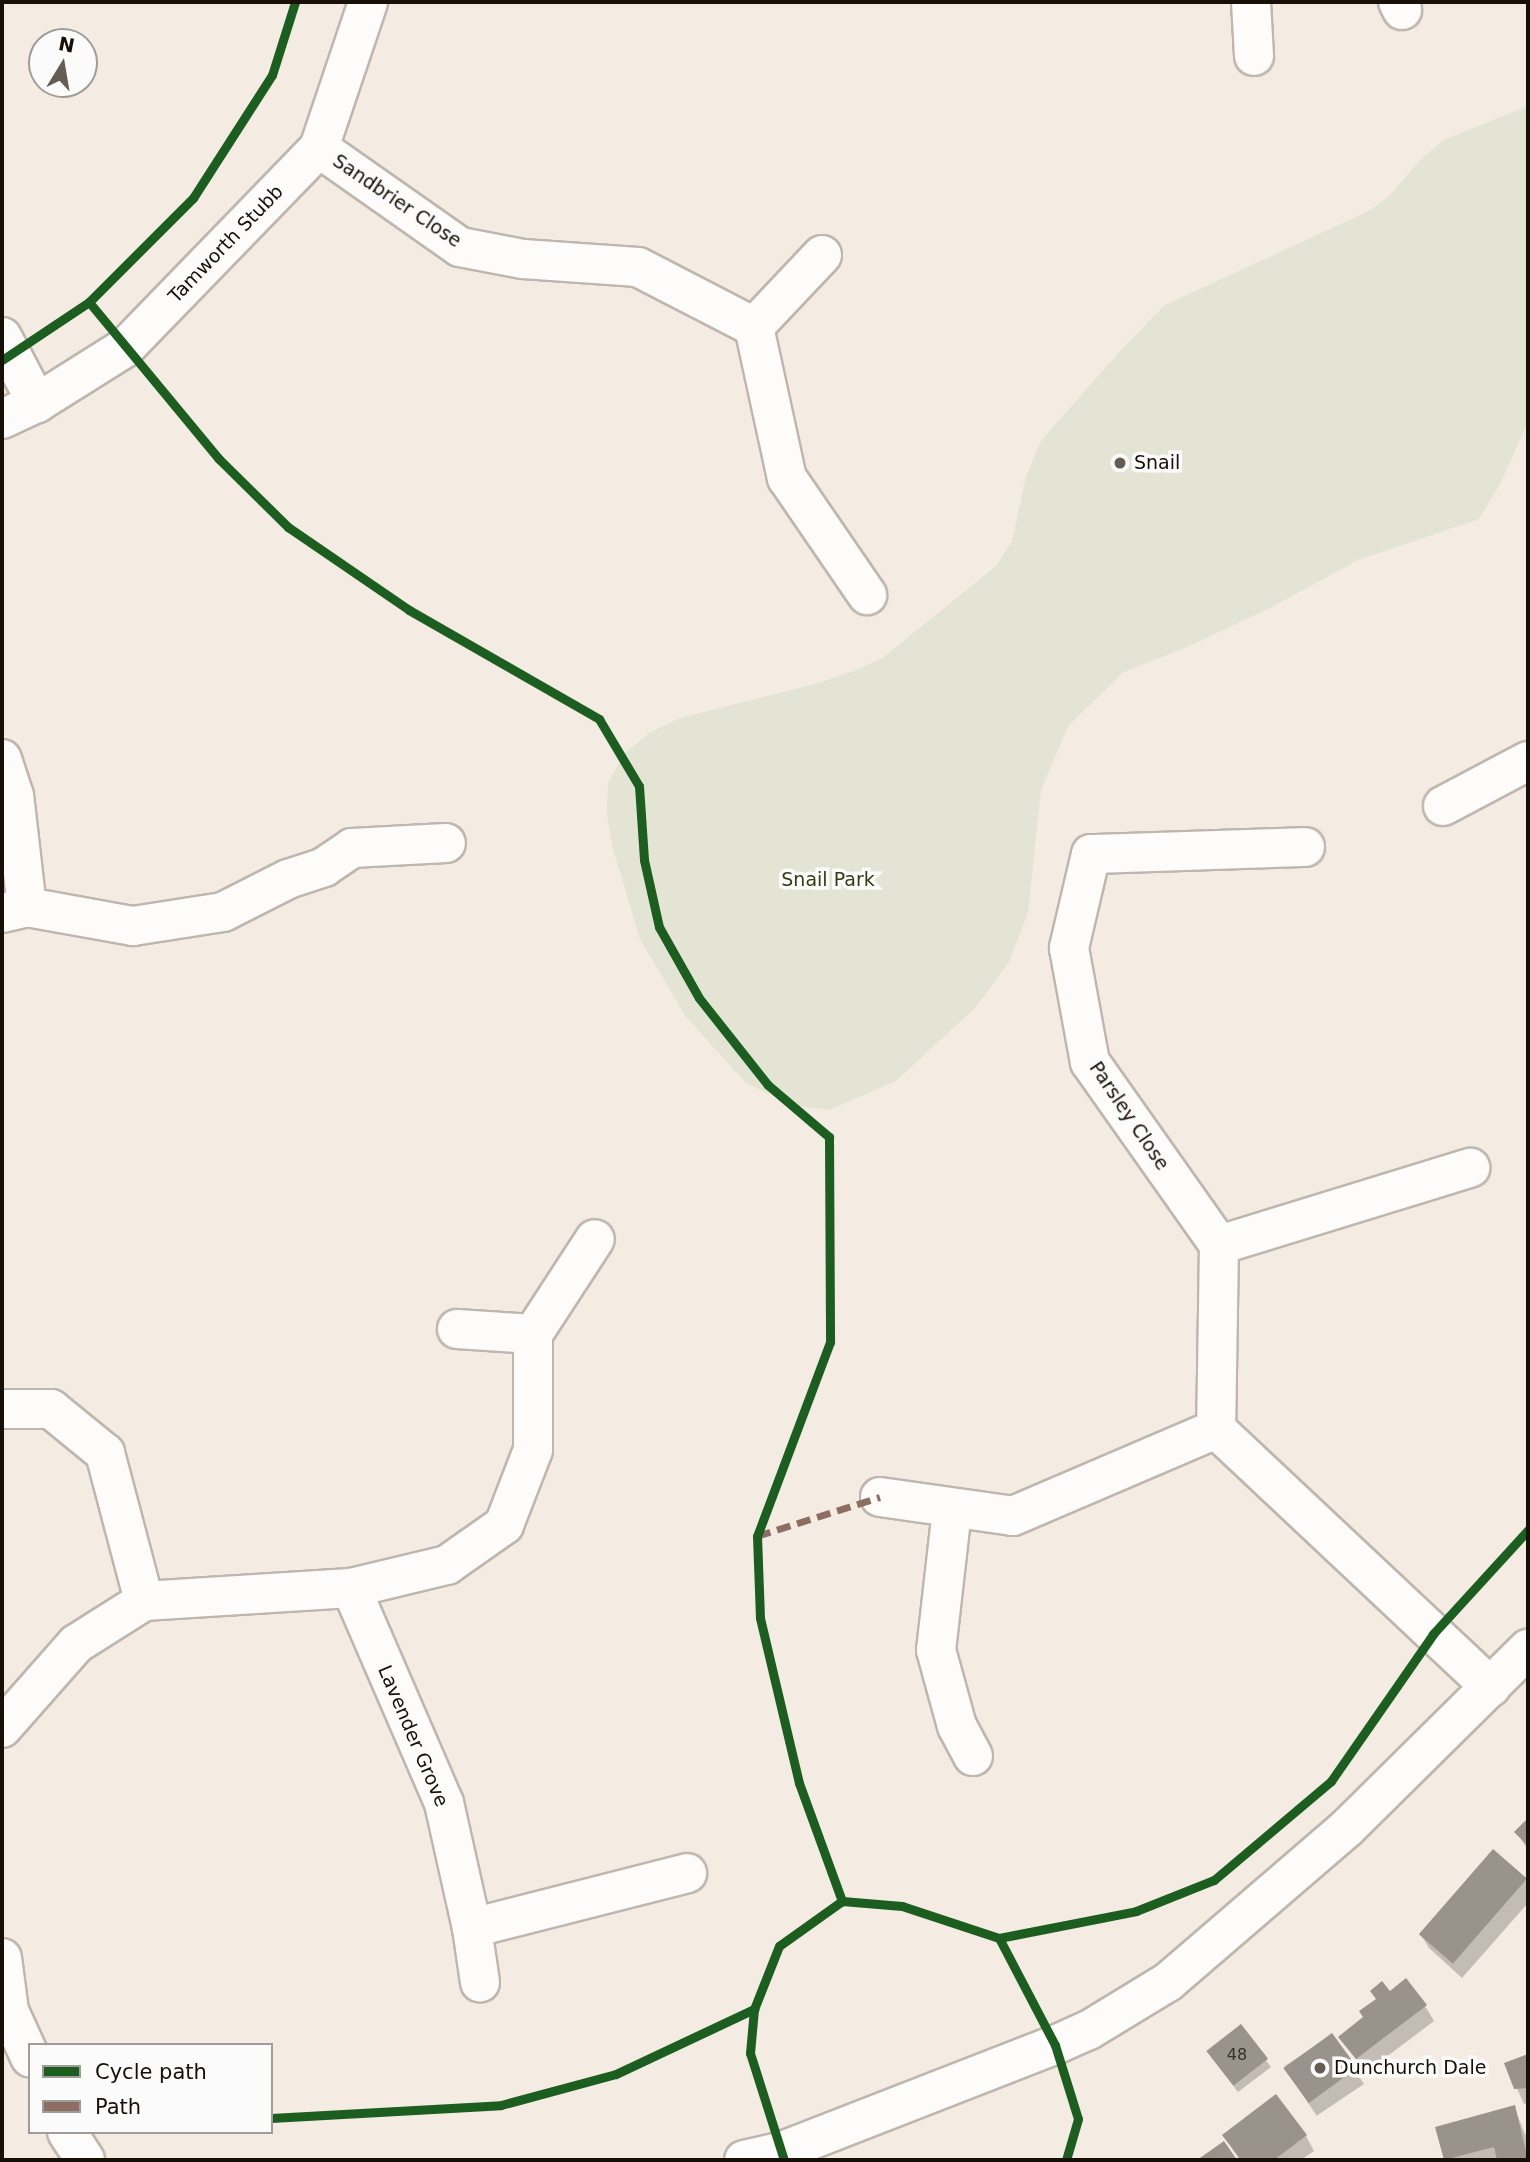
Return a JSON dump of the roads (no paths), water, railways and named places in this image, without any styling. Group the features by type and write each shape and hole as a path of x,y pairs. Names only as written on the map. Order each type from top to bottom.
{"street":[{"name":"Tamworth Stubb","path":"2,419 37,403 126,347 319,148 368,2"},
{"path":"1251,2 1254,56"},
{"name":"Sandbrier Close","path":"319,148 460,247 523,259 638,267 754,327"},
{"path":"822,255 754,327 787,478 867,595"},
{"path":"2,337 37,403"},
{"path":"2,759 14,795 14,910 133,926 223,912 288,879 324,867 352,848 446,843"},
{"path":"1443,806 1528,761"},
{"name":"Parsley Close","path":"1219,1245 1090,1062 1069,948 1091,854 1305,847"},
{"path":"1470,1168 1219,1245 1216,1429 1491,1687"},
{"path":"2,1728 76,1644 144,1601 351,1588 447,1565 504,1525 533,1450 533,1334 595,1238"},
{"path":"457,1329 533,1334"},
{"path":"2,1409 51,1409 105,1452 144,1601"},
{"path":"880,1497 952,1510 1013,1516 1216,1429"},
{"path":"952,1510 936,1650 957,1726 972,1756"},
{"name":"Lavender Grove","path":"351,1588 444,1803 472,1928 480,1982"},
{"path":"744,2160 780,2152 1055,2045 1089,2030 1168,1982 1347,1828 1528,1649"},
{"path":"472,1928 687,1873"},
{"path":"2,1958 9,2011 28,2053"},
{"path":"68,2134 85,2160"}],"place":[{"name":"Snail","path":"1120,463"},
{"name":"Dunchurch Dale","path":"1320,2068"}],"park label":[{"name":"Snail Park","path":"828,880"}]}
